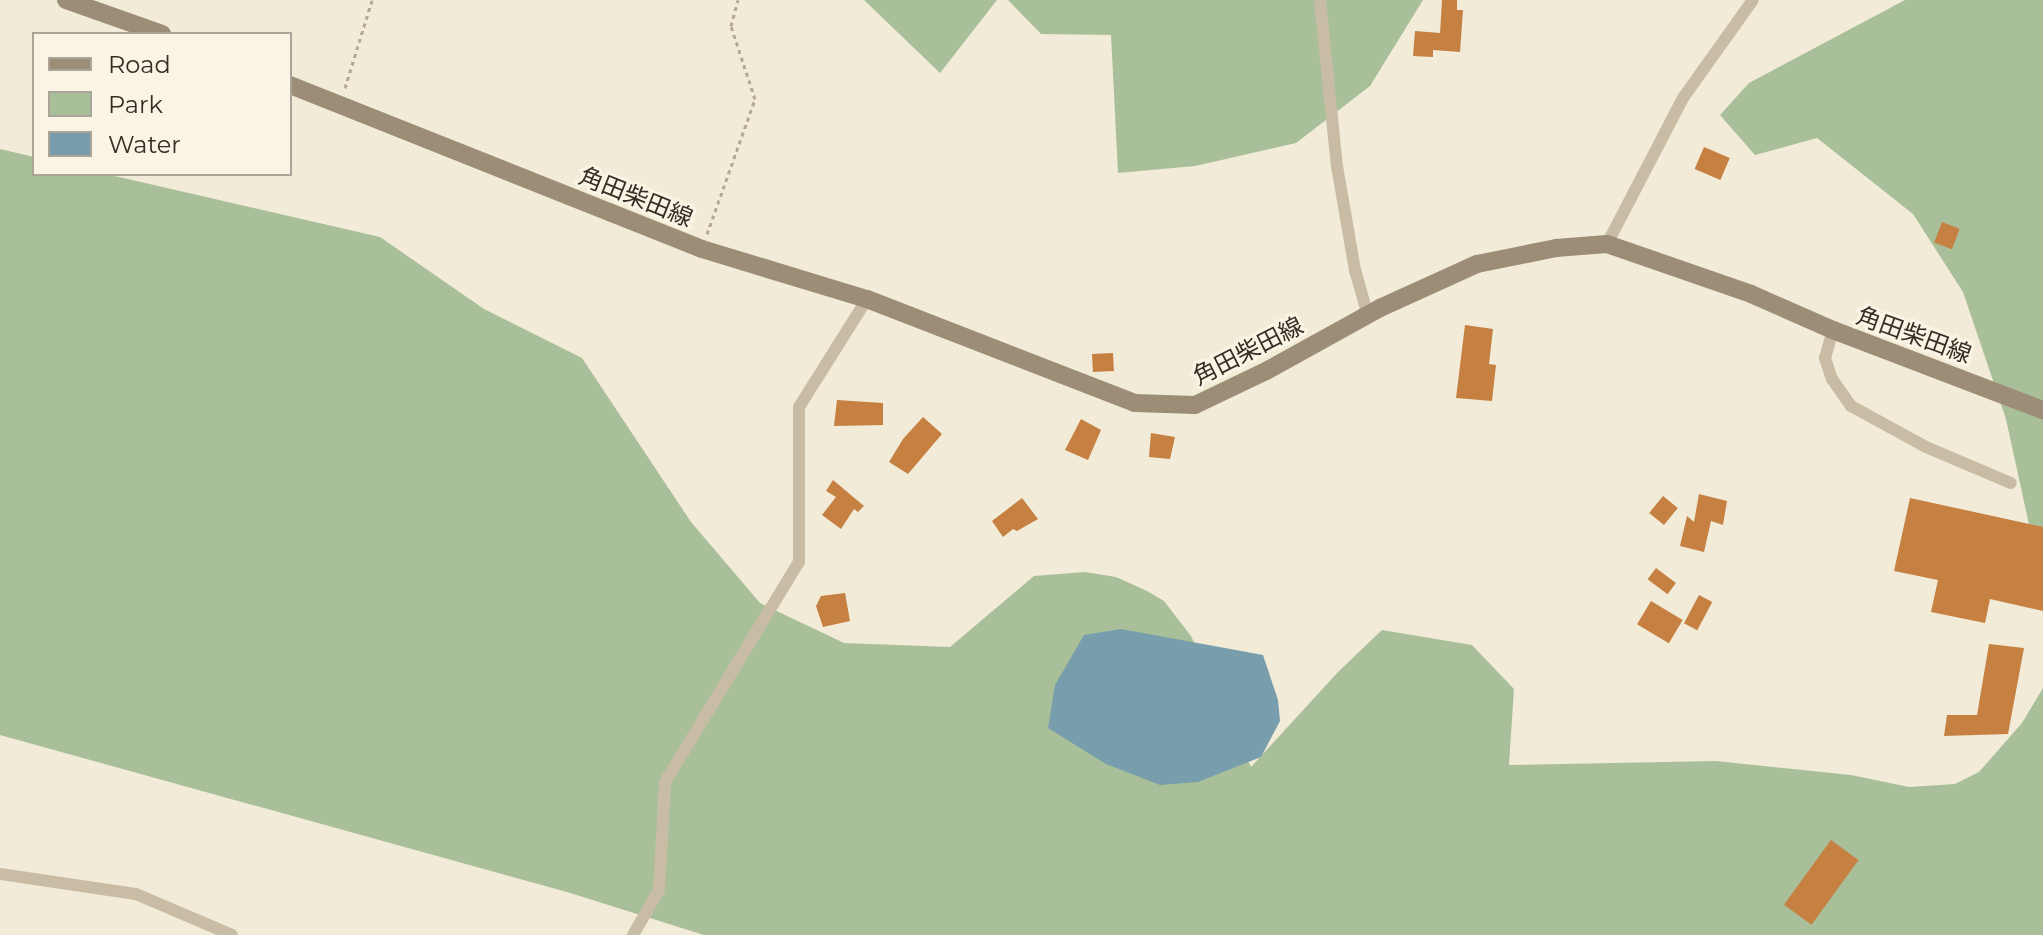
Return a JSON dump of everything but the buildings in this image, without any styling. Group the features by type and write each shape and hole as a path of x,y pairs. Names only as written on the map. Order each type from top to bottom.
{"main road":[{"path":"66,0 156,32"},
{"name":"角田柴田線","path":"292,86 702,249 867,299 1135,403 1195,405 1477,264 1556,248 1607,244 1751,294 1833,330 2043,410"}],"street":[{"path":"1320,0 1337,166 1355,270 1368,316"},
{"path":"1607,244 1683,98 1753,0"},
{"path":"633,935 659,890 665,782 799,562 799,407 867,299"},
{"path":"1833,330 1825,358 1832,379 1851,406 1926,447 2011,483"},
{"path":"0,874 136,894 232,935"}],"path":[{"path":"340,104 372,0"},
{"path":"702,249 755,99 731,26 738,0"}],"green space":[{"path":"864,0 997,0 940,73"},
{"path":"1008,0 1423,0 1370,86 1296,143 1195,166 1118,173 1111,35 1041,34"},
{"path":"1905,0 2043,0 2043,589 2006,419 1963,292 1913,214 1817,138 1755,155 1720,115 1749,83"},
{"path":"0,149 32,157 32,176 115,176 380,237 484,309 582,358 691,522 760,603 844,643 950,647 1034,576 1085,572 1116,577 1147,591 1164,601 1191,636 1251,767 1338,672 1382,630 1472,645 1514,689 1509,765 1716,761 1851,775 1909,787 1955,784 1979,772 2022,723 2043,688 2043,935 704,935 567,892 0,735"}],"water":[{"path":"1121,629 1263,655 1278,700 1280,721 1261,757 1198,782 1160,785 1106,764 1048,728 1055,685 1084,635"}]}
